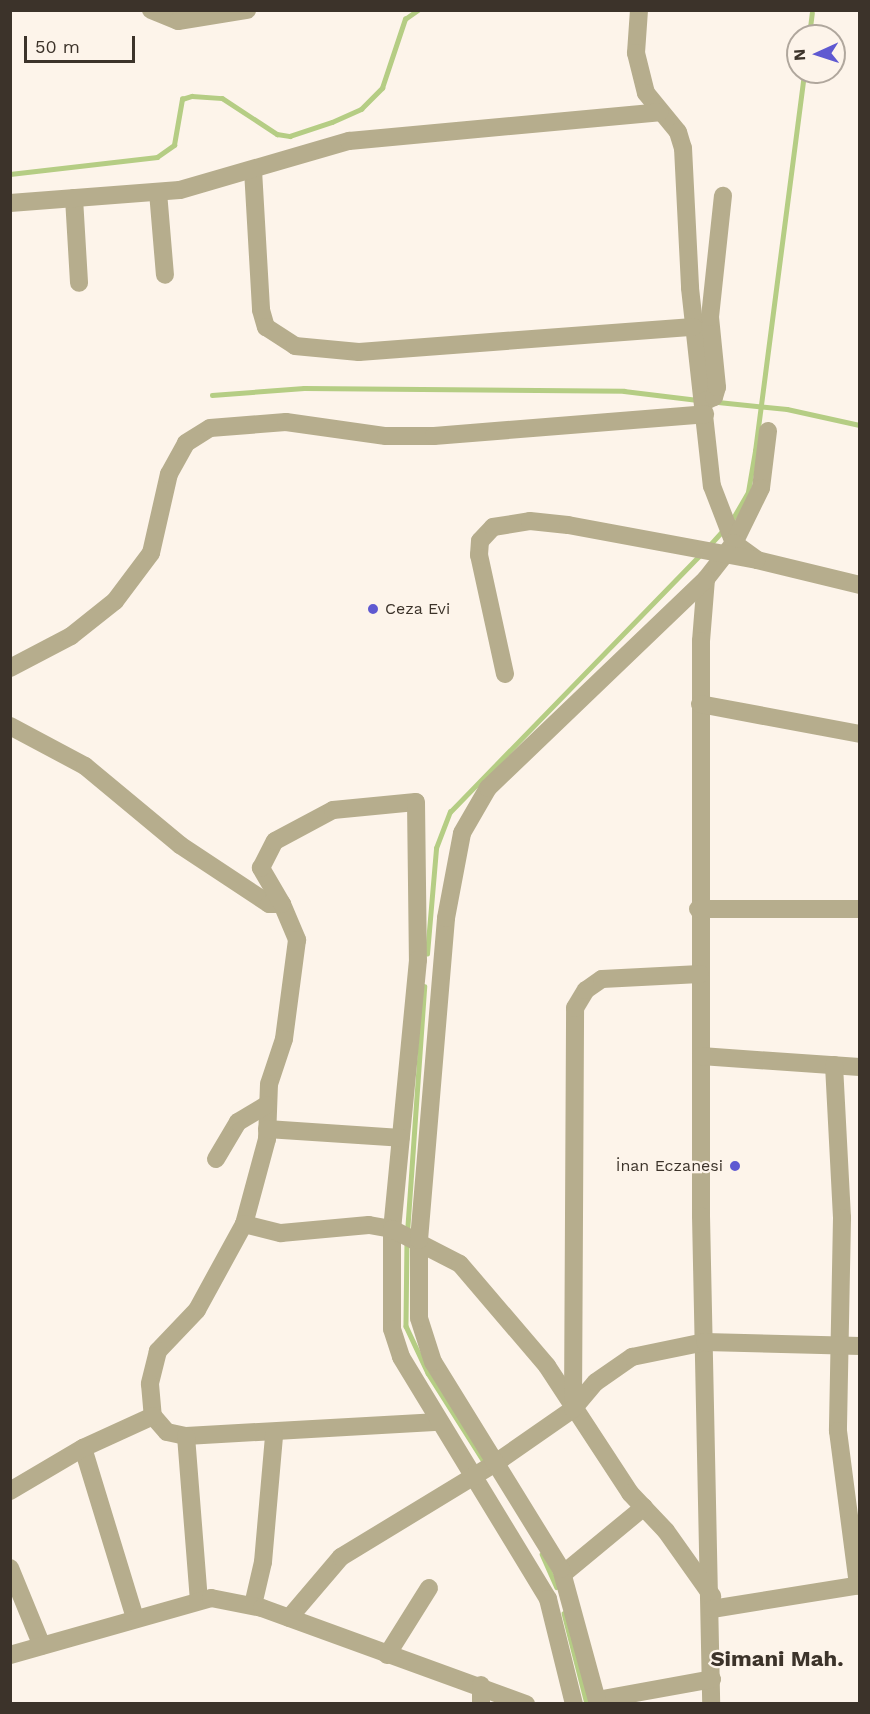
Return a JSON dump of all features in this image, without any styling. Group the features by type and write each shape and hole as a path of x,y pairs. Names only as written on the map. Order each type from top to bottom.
{"street":[{"path":"151,10 178,21 242,11"},
{"path":"639,10 639,69 646,93 683,148 693,327 706,402 723,547"},
{"path":"10,203 158,192 207,185 349,141 660,112"},
{"path":"253,170 261,310 266,327 295,346 359,352 693,327"},
{"path":"158,192 165,275"},
{"path":"706,402 710,317 723,196"},
{"path":"74,198 79,283"},
{"path":"10,668 71,636 115,601 151,553 169,474 186,442 210,428 286,422 386,436 434,436 706,402"},
{"path":"711,1679 597,1702 563,1574 486,1468 439,1422 401,1357 392,1329 446,918 468,820 501,773 706,579 723,547 761,488 768,431"},
{"path":"505,674 478,555 480,541 493,527 530,521 568,525 688,548 723,547 757,560 860,585"},
{"path":"706,579 700,704 698,909 712,1602 711,1704"},
{"path":"700,704 860,734"},
{"path":"10,726 85,766 180,845 269,904 282,904"},
{"path":"439,1422 274,1435 186,1436 168,1432 153,1416 150,1384 158,1351 197,1310 244,1224 267,1129 267,1105 298,958 297,940 282,904 261,868 276,841 333,810 416,802 418,960 401,1138 406,1235 416,1300 428,1349 549,1599 573,1704"},
{"path":"698,909 860,909"},
{"path":"573,1409 575,1008 602,979 700,974"},
{"path":"702,1056 860,1067"},
{"path":"712,1602 859,1586 837,1431 841,1347 842,1218 834,1065"},
{"path":"216,1159 238,1122 267,1105"},
{"path":"267,1129 401,1138"},
{"path":"244,1224 281,1233 406,1235 479,1282 547,1366 573,1409 712,1602"},
{"path":"289,1618 341,1557 486,1468 573,1409 596,1382 632,1357 705,1342 860,1346"},
{"path":"10,1491 83,1448 153,1416"},
{"path":"253,1605 263,1562 274,1435"},
{"path":"186,1436 199,1600"},
{"path":"83,1448 135,1618"},
{"path":"563,1574 644,1507"},
{"path":"10,1568 42,1646"},
{"path":"387,1655 429,1588"},
{"path":"10,1655 199,1600 253,1605 387,1655 481,1685 526,1704"},
{"path":"480,1704 481,1685"}],"waterway":[{"path":"10,174 157,157 174,145 182,99 192,96 222,98 277,134 290,136 332,122 361,109 382,88 405,19 418,10"},
{"path":"811,24 812,13"},
{"path":"732,520 748,492 755,451 802,84"},
{"path":"212,395 304,388 624,391 697,400"},
{"path":"718,402 787,409 860,425"},
{"path":"708,547 724,529"},
{"path":"427,954 436,848 450,812 700,555"},
{"path":"407,1233 424,987"},
{"path":"407,1241 406,1326 428,1373 485,1463"},
{"path":"542,1554 557,1587"},
{"path":"564,1613 587,1704"}],"place":[{"name":"Ceza Evi","path":"373,609"},
{"name":"İnan Eczanesi","path":"735,1166"}],"district":[{"name":"Simani Mah.","path":"777,1659"}]}
